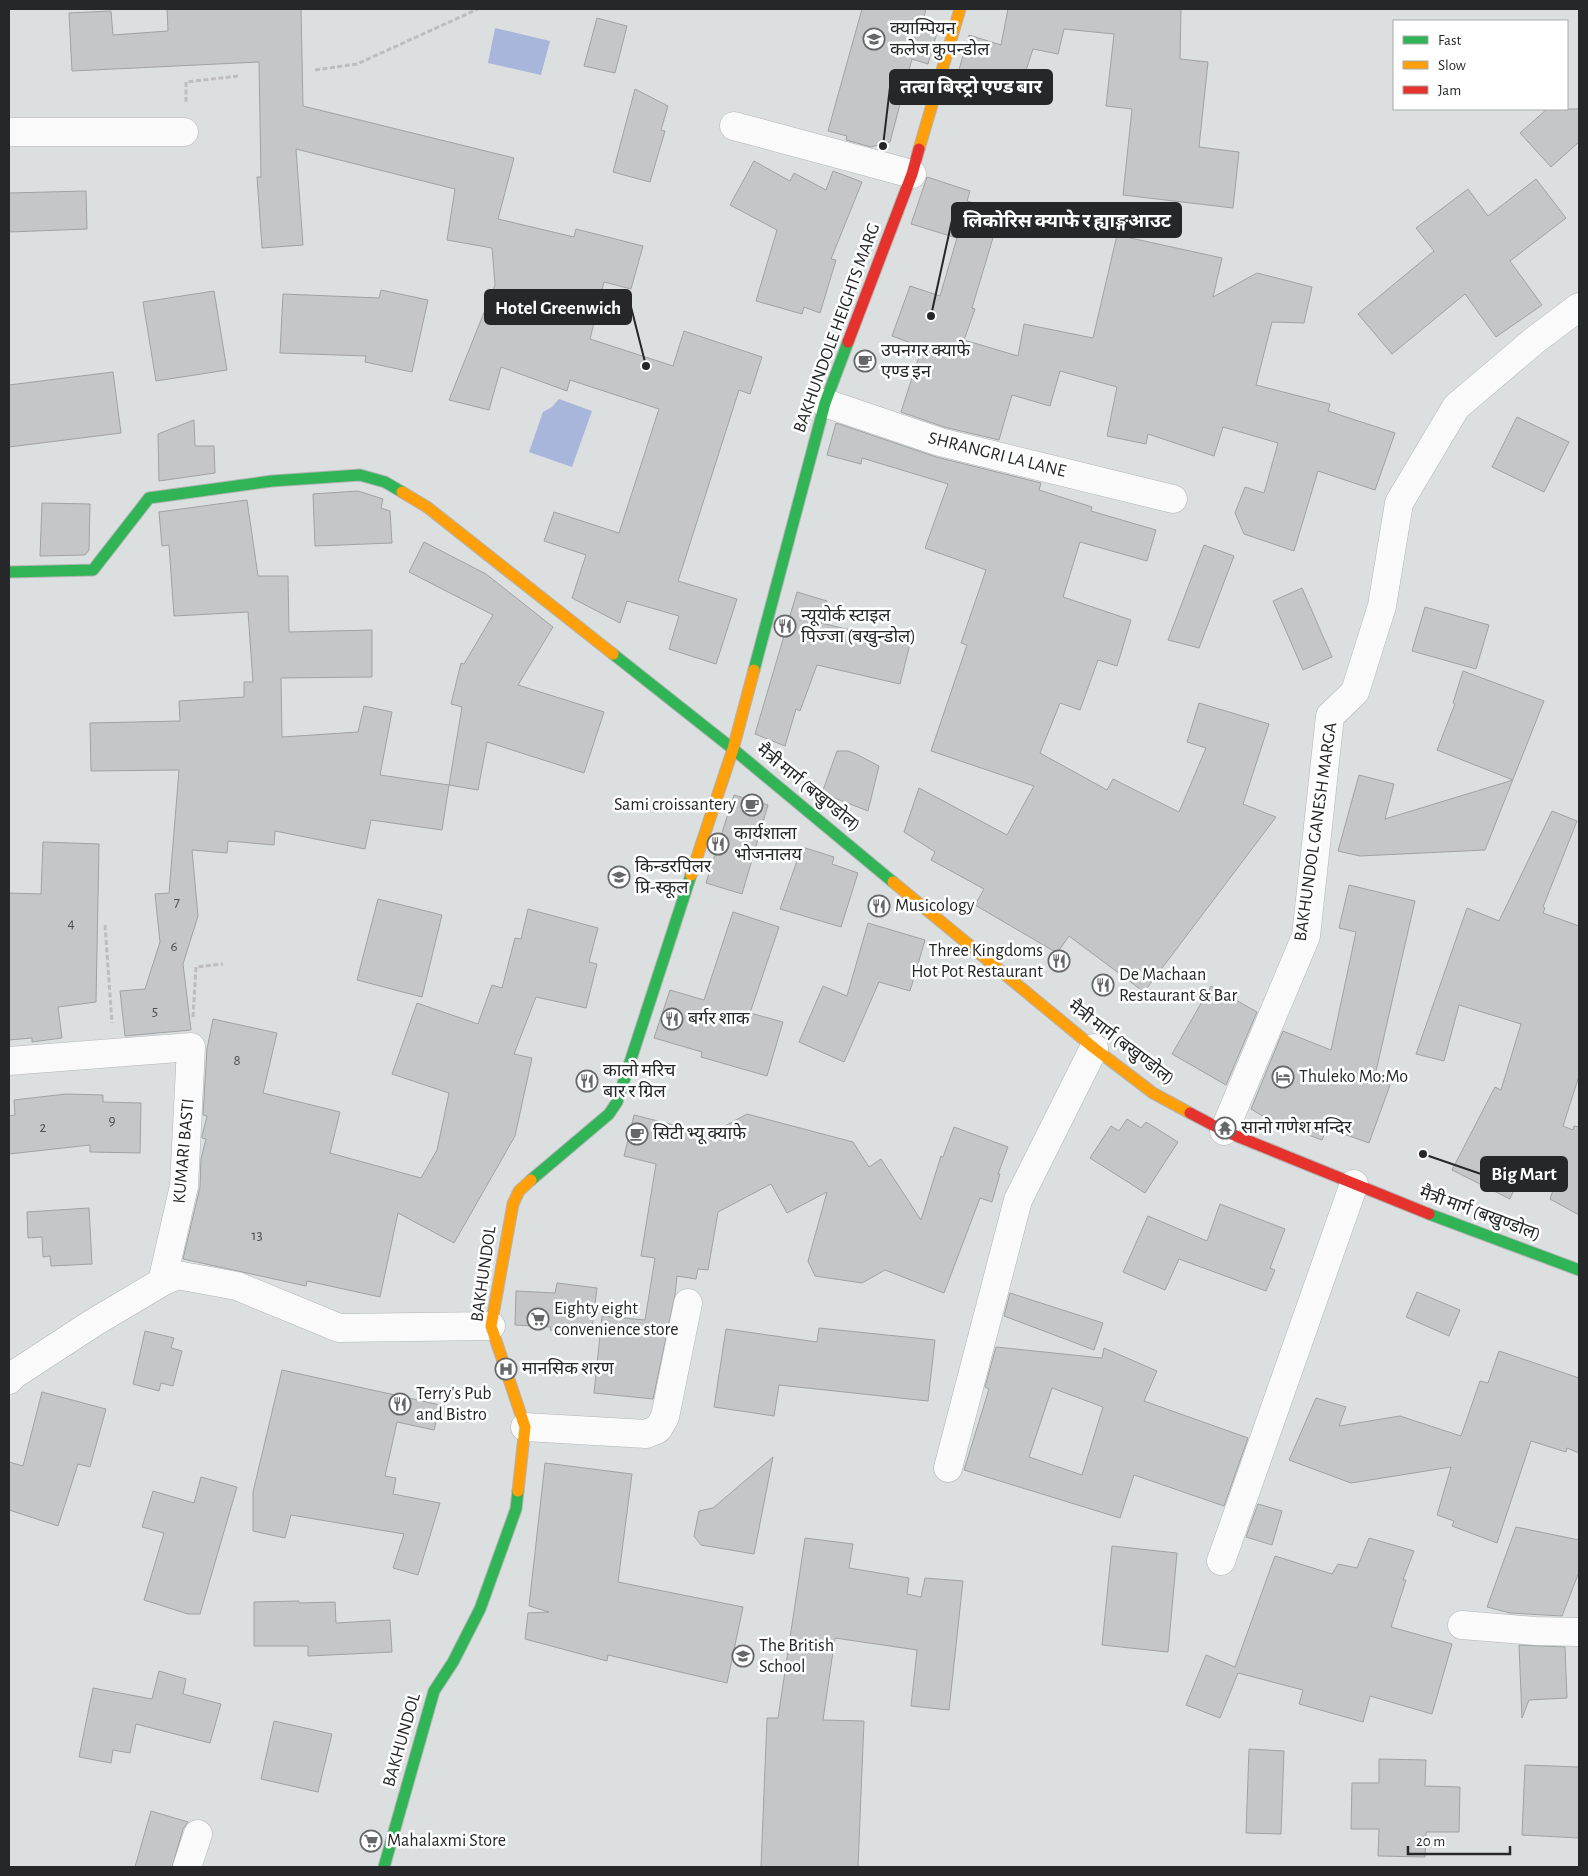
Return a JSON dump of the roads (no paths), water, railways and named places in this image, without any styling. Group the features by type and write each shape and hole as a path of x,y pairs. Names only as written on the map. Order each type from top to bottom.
{"street":[{"name":"BAKHUNDOLE HEIGHTS MARG","path":"733,749 825,403 912,174 960,9"},
{"path":"734,126 912,174"},
{"path":"9,132 184,132"},
{"name":"BAKHUNDOL GANESH MARGA","path":"1224,1132 1306,936 1330,716 1355,692 1382,606 1400,503 1456,407 1535,340 1579,307"},
{"name":"SHRANGRI LA LANE","path":"825,403 940,442 1173,499"},
{"name":"मैत्री मार्ग (बखुण्डोल)","path":"9,572 93,570 149,498 272,481 360,475 385,482 427,506 733,749 1094,1048 1153,1093 1224,1132 1579,1270"},
{"name":"BAKHUNDOL","path":"384,1867 434,1691 453,1662 480,1609 516,1509 525,1427 491,1326 513,1204 519,1191 609,1114 617,1102 733,749"},
{"name":"KUMARI BASTI","path":"9,1061 191,1047 184,1186 162,1282"},
{"path":"948,1468 1018,1200 1094,1048"},
{"path":"1221,1561 1354,1184"},
{"path":"9,1380 15,1374 93,1323 162,1282 177,1276 237,1286 339,1328 491,1326"},
{"path":"525,1427 646,1434 658,1429 665,1417 688,1303"},
{"path":"1462,1625 1579,1632"},
{"path":"187,1867 198,1834"}],"water":[{"path":"495,28 550,41 541,75 488,63"},
{"path":"559,399 592,411 572,467 529,452 543,412 552,407"}],"place":[{"name":"क्याम्पियन कलेज कुपन्डोल","path":"874,39"},
{"name":"तत्वा बिस्ट्रो एण्ड बार","path":"883,146"},
{"name":"लिकोरिस क्याफे र ह्याङ्गआउट","path":"931,316"},
{"name":"उपनगर क्याफे एण्ड इन","path":"865,361"},
{"name":"Hotel Greenwich","path":"646,366"},
{"name":"न्यूयोर्क स्टाइल पिज्जा (बखुन्डोल)","path":"785,626"},
{"name":"Sami croissantery","path":"752,805"},
{"name":"कार्यशाला भोजनालय","path":"718,844"},
{"name":"किन्डरपिलर प्रि-स्कूल","path":"619,877"},
{"name":"Musicology","path":"879,906"},
{"name":"Three Kingdoms Hot Pot Restaurant","path":"1059,961"},
{"name":"De Machaan Restaurant & Bar","path":"1103,985"},
{"name":"बर्गर शाक","path":"672,1019"},
{"name":"Thuleko Mo:Mo","path":"1283,1077"},
{"name":"कालो मरिच बार र ग्रिल","path":"587,1081"},
{"name":"सानो गणेश मन्दिर","path":"1225,1128"},
{"name":"सिटी भ्यू क्याफे","path":"637,1134"},
{"name":"Big Mart","path":"1423,1154"},
{"name":"Eighty eight convenience store","path":"538,1319"},
{"name":"मानसिक शरण","path":"506,1369"},
{"name":"Terry's Pub and Bistro","path":"400,1404"},
{"name":"The British School","path":"743,1656"},
{"name":"Mahalaxmi Store","path":"371,1841"}]}
